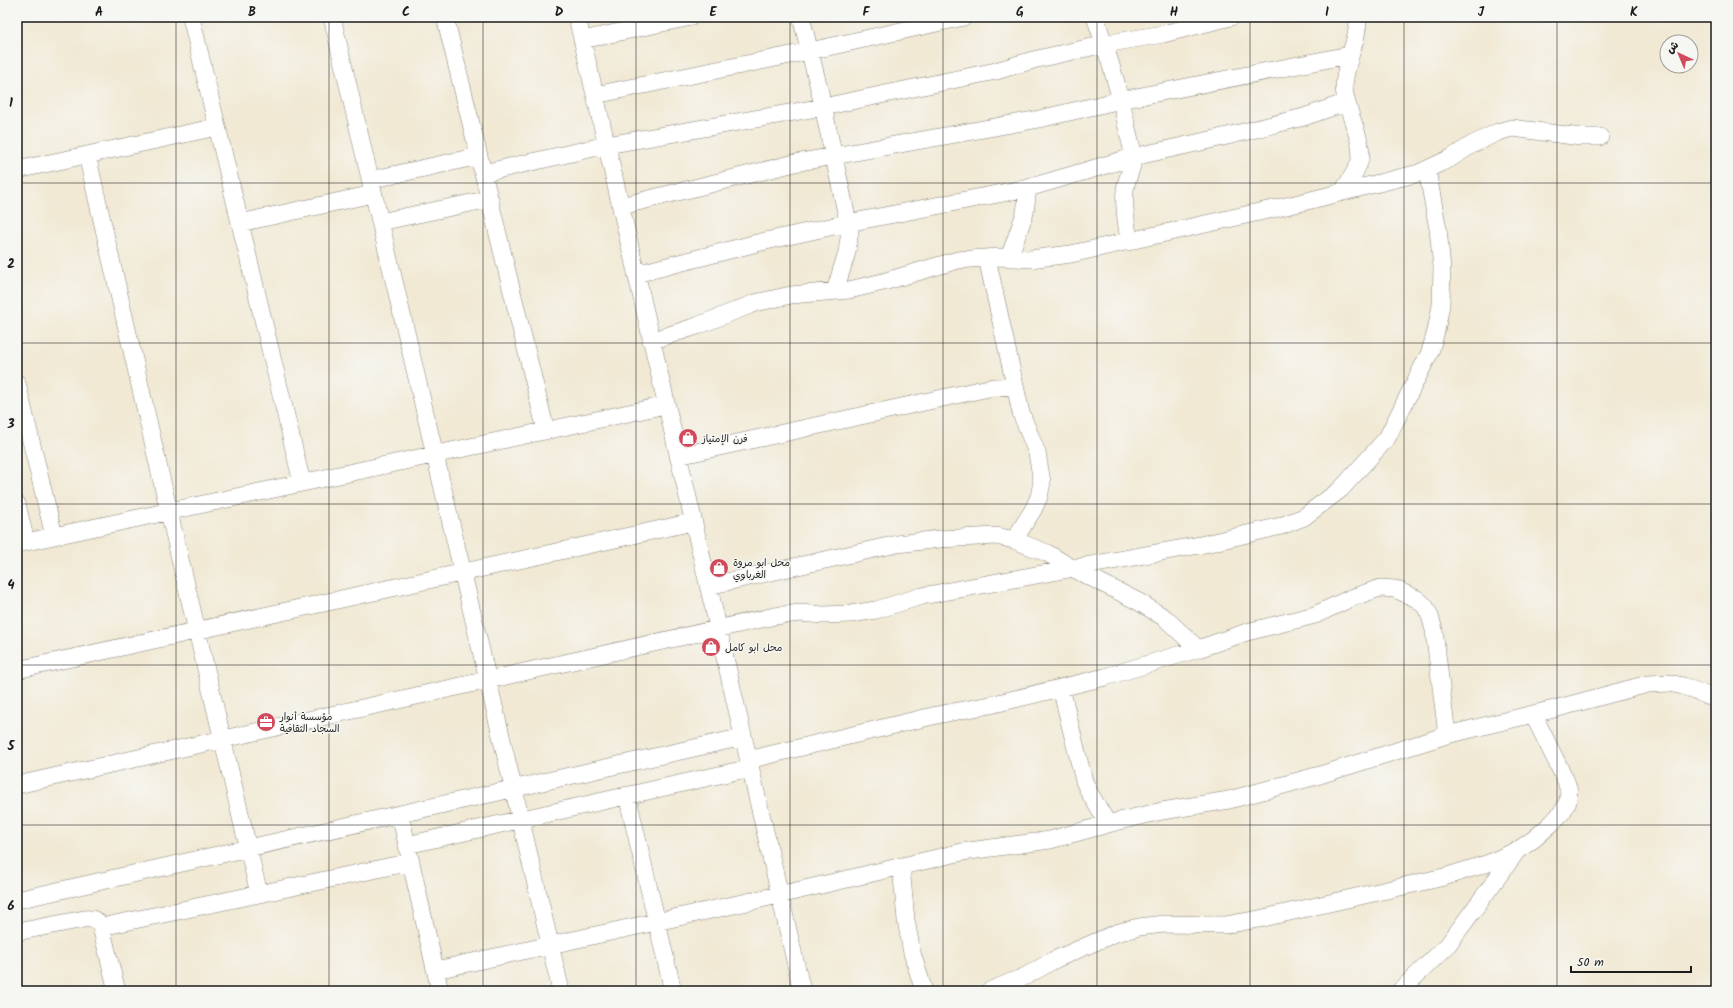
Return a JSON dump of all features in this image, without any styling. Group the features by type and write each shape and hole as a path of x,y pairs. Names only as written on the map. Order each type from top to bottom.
{"street":[{"path":"190,17 302,483"},
{"path":"332,17 561,991"},
{"path":"445,17 546,431"},
{"path":"577,17 802,991"},
{"path":"582,40 691,17"},
{"path":"801,17 823,106 850,231 847,252 835,291"},
{"path":"595,95 810,51 964,17"},
{"path":"1095,17 1114,72 1133,157 1132,168 1124,192 1129,242"},
{"path":"483,173 607,145 823,106 996,71 1033,60 1105,44 1163,34 1232,17"},
{"path":"1342,192 1360,161 1361,148 1344,87 1349,55 1358,29 1358,17"},
{"path":"620,206 795,163 1039,119 1121,100 1349,55"},
{"path":"636,274 757,243 848,223 1028,188 1133,157 1304,117 1347,102"},
{"path":"17,170 217,126"},
{"path":"651,340 696,326 755,303 883,282 958,260 988,258 1030,259 1071,254 1129,242 1342,192 1427,170 1451,158 1473,144 1512,128 1581,137 1600,137"},
{"path":"87,155 259,894"},
{"path":"240,223 479,156"},
{"path":"17,785 718,630 775,616 800,613 823,615 850,614 876,610 922,596 1205,544 1281,526 1304,517 1341,489 1387,438 1430,352 1441,305 1442,268 1438,229 1427,170"},
{"path":"1009,258 1025,213 1028,188"},
{"path":"380,222 490,199"},
{"path":"988,258 1020,413 1037,453 1042,482 1039,497 1033,510 1014,540"},
{"path":"17,383 54,536"},
{"path":"678,456 994,387 1015,386"},
{"path":"17,504 22,543 666,405"},
{"path":"17,670 693,522"},
{"path":"708,586 897,544 996,536 1014,540 1047,553 1072,568 1101,582 1165,618 1198,649"},
{"path":"407,845 627,795 937,715 1105,677 1198,649 1247,632 1289,623 1315,615 1367,592 1380,588 1395,589 1417,599 1425,606 1430,616 1434,630 1447,735"},
{"path":"436,970 780,895 962,852 1050,840 1108,824 1198,804 1229,800 1268,790 1447,735 1648,684 1669,683 1683,686 1716,700"},
{"path":"1061,688 1084,781 1108,824"},
{"path":"988,991 1026,976 1054,960 1116,933 1139,927 1164,924 1225,925 1259,919 1444,877 1489,863 1518,850 1534,839 1552,823 1563,811 1568,801 1569,791 1566,780 1533,714"},
{"path":"17,900 743,737"},
{"path":"627,795 673,991"},
{"path":"400,814 440,991"},
{"path":"1400,991 1447,946 1518,850"},
{"path":"101,927 411,862"},
{"path":"901,866 912,953 924,991"},
{"path":"17,932 87,918 96,921 101,927 117,991"}],"place":[{"name":"فرن الإمتياز","path":"688,438"},
{"name":"محل ابو مروة الغرباوي","path":"719,568"},
{"name":"محل ابو كامل","path":"711,647"},
{"name":"مؤسسة أنوار السجاد الثقافية","path":"266,722"}]}
